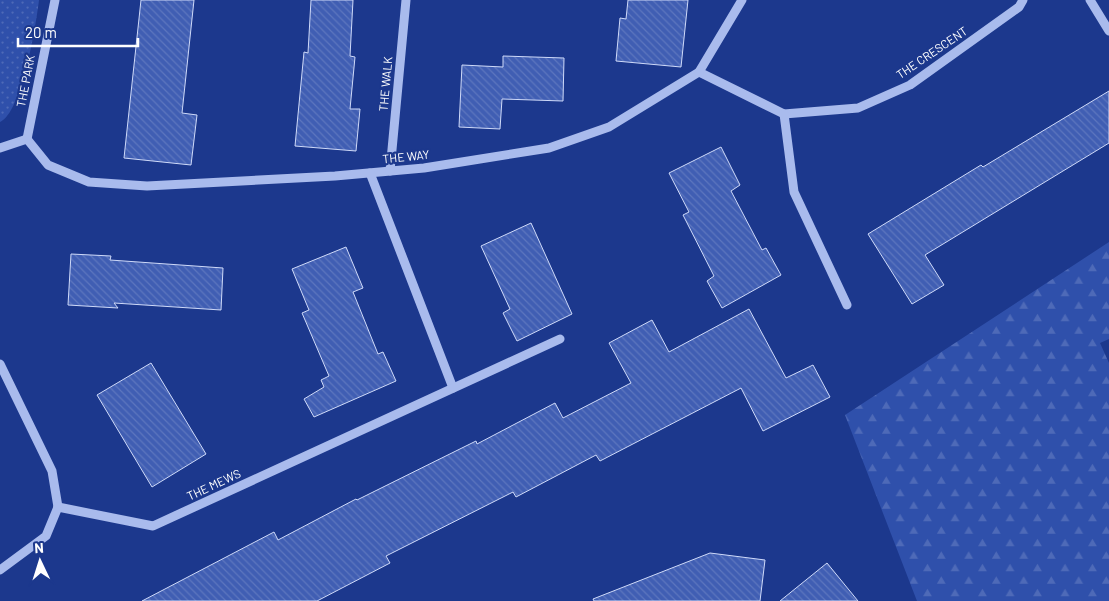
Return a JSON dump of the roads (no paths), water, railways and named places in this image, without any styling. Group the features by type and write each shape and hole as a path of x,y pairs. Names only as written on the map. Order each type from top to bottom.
{"street":[{"name":"THE PARK","path":"27,139 55,0"},
{"name":"THE WALK","path":"390,171 406,0"},
{"name":"THE WAY","path":"27,139 48,165 90,182 147,186 335,176 424,168 550,148 609,126 699,72 742,0"},
{"name":"THE CRESCENT","path":"784,114 858,108 910,86 1019,7 1023,0"},
{"path":"1090,0 1109,31"},
{"path":"699,72 784,114 794,192 847,305"},
{"path":"0,148 27,139"},
{"path":"370,173 453,388"},
{"name":"THE MEWS","path":"58,507 153,526 560,339"},
{"path":"0,364 52,471 58,507 46,536 0,570"}]}
